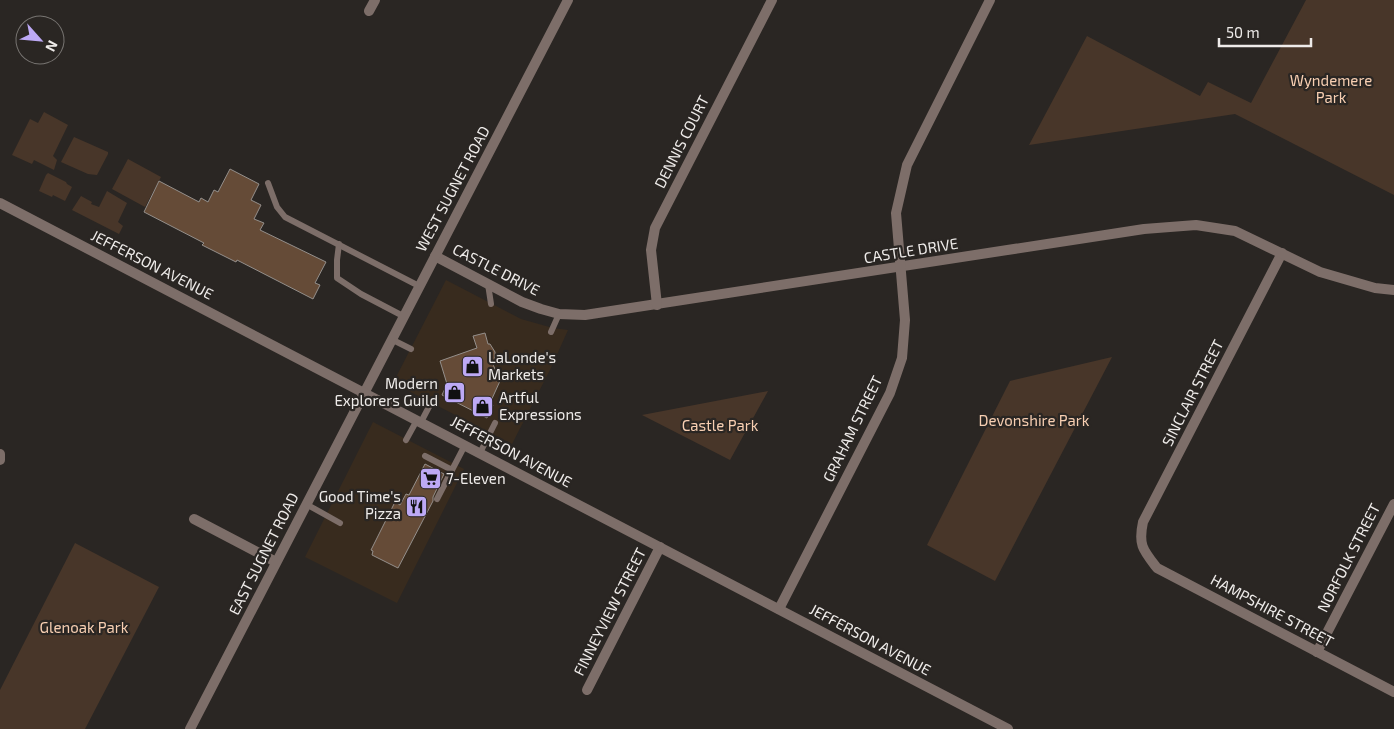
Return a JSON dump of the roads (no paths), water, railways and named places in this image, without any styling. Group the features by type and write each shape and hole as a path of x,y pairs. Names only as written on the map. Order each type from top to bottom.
{"street":[{"path":"369,11 375,0"},
{"name":"WEST SUGNET ROAD","path":"364,392 568,0"},
{"name":"DENNIS COURT","path":"657,305 651,250 654,228 772,0"},
{"name":"GRAHAM STREET","path":"779,609 890,393 902,358 905,320 896,213 907,165 990,0"},
{"name":"JEFFERSON AVENUE","path":"0,203 1008,729"},
{"name":"CASTLE DRIVE","path":"435,256 522,302 559,314 585,315 1144,230 1196,225 1235,231 1320,272 1375,288 1394,290"},
{"name":"SINCLAIR STREET","path":"1142,549 1140,535 1143,522 1282,253"},
{"name":"EAST SUGNET ROAD","path":"190,729 364,392"},
{"path":"0,454 0,460"},
{"name":"NORFOLK STREET","path":"1318,652 1394,504"},
{"path":"194,519 276,562"},
{"name":"FINNEYVIEW STREET","path":"587,690 660,547"},
{"name":"HAMPSHIRE STREET","path":"1142,549 1157,568 1394,692"}],"lane":[{"path":"268,183 278,207 285,217 419,286"},
{"path":"339,244 336,260 337,278 361,294 403,316"},
{"path":"488,284 491,304"},
{"path":"551,332 559,314"},
{"path":"392,338 411,349"},
{"path":"406,440 431,403"},
{"path":"480,453 495,423"},
{"path":"437,499 465,445"},
{"path":"425,456 452,470"},
{"path":"306,504 340,522"}],"place":[{"name":"LaLonde's Markets","path":"472,367"},
{"name":"Modern Explorers Guild","path":"454,393"},
{"name":"Artful Expressions","path":"483,407"},
{"name":"7-Eleven","path":"430,479"},
{"name":"Good Time's Pizza","path":"417,506"}],"park label":[{"name":"Wyndemere Park","path":"1331,90"},
{"name":"Devonshire Park","path":"1034,421"},
{"name":"Castle Park","path":"720,426"},
{"name":"Glenoak Park","path":"84,628"}]}
